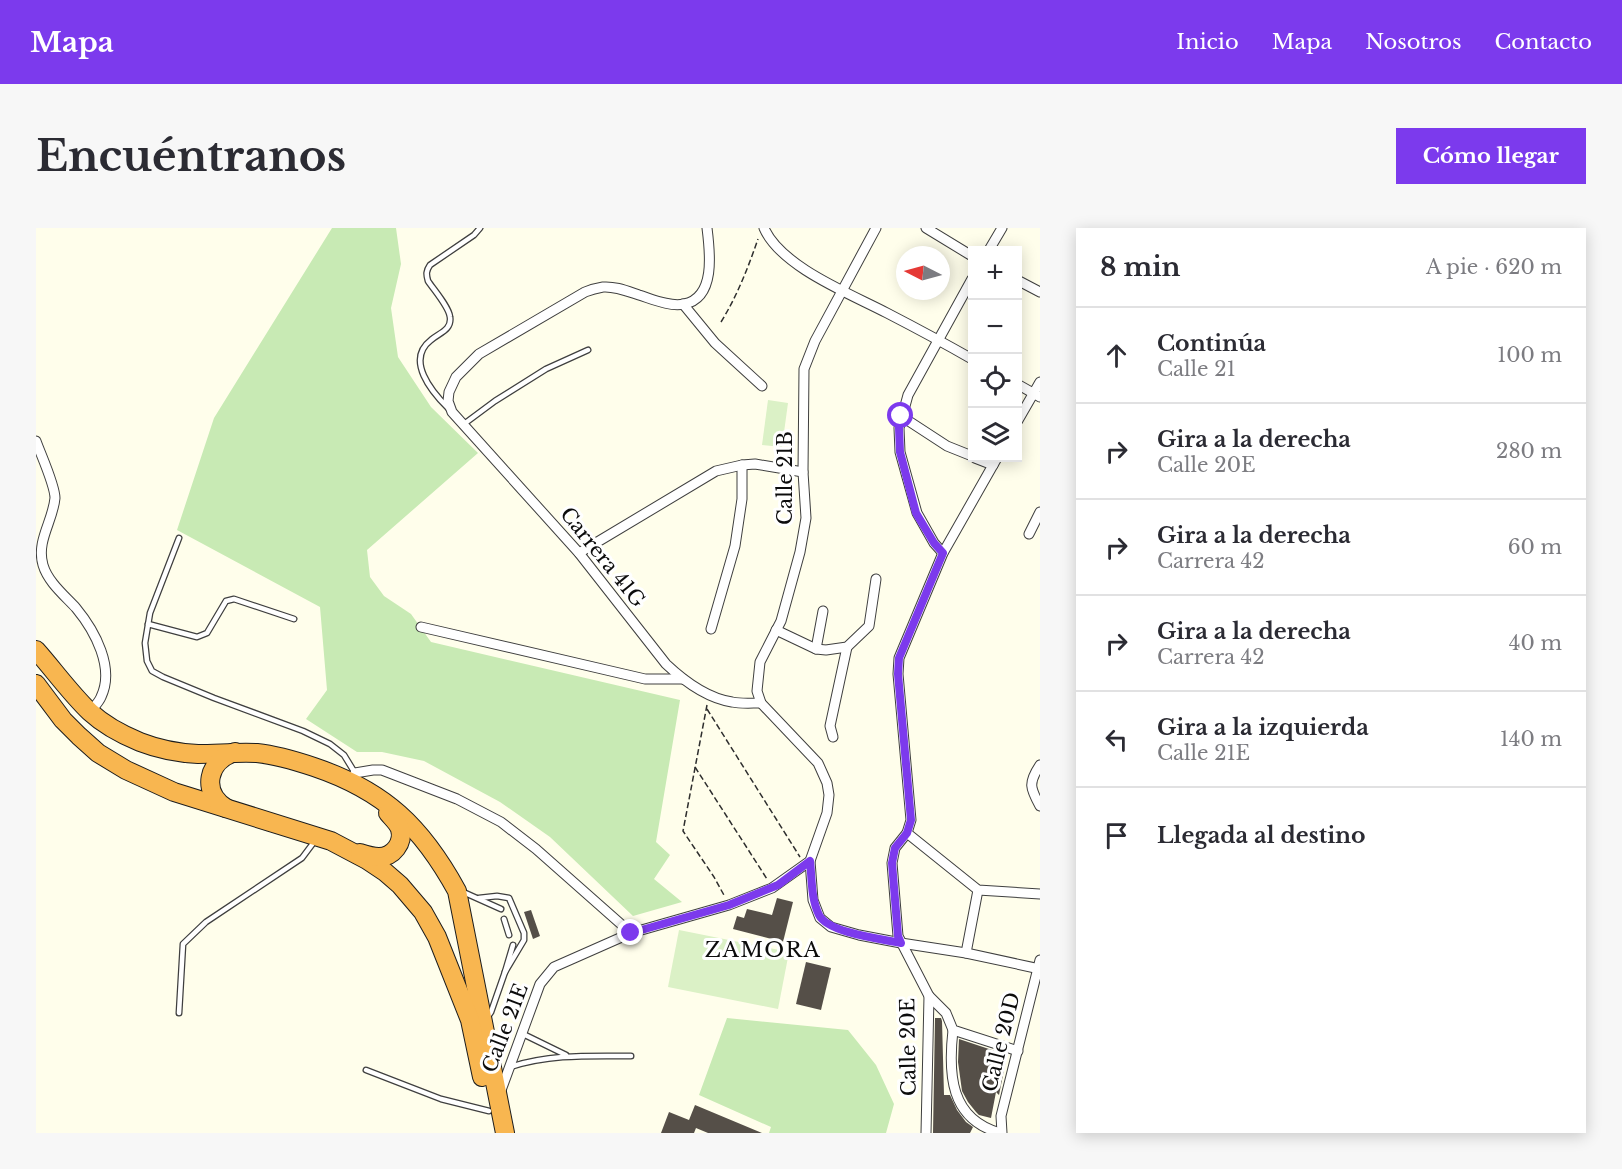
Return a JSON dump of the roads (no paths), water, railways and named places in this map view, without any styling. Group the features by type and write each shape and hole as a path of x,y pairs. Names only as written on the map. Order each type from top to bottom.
{"highway":[{"path":"36,650 90,712 109,726 139,742 167,750 198,754 236,752 259,754 283,758 353,777 412,826 434,853 457,891 484,1022 494,1104 493,1133"},
{"path":"36,684 63,720 98,753 126,771 155,784 228,809 331,841 367,860 400,885 412,897 431,925 470,1020 494,1104 506,1133"},
{"path":"228,809 214,796 210,778 219,760 236,752"},
{"path":"346,850 380,857 391,854 398,847 401,833 399,826 371,792"}],"street":[{"path":"452,412 448,400 449,392 456,377 479,354 585,292 603,287 617,288 669,303 683,304 696,299 705,287 709,273 707,228"},
{"path":"764,228 782,252 807,271 968,357"},
{"name":"Calle 21B","path":"761,703 757,691 760,662 781,621 800,552 806,518 803,472 804,369 815,341 841,290 876,228"},
{"path":"926,228 968,254"},
{"path":"991,246 1002,228"},
{"path":"1022,283 1040,292"},
{"path":"943,553 934,543 916,513 900,452 899,428 908,395 968,286"},
{"path":"683,304 715,343 762,386"},
{"path":"1022,415 1037,395 1040,382"},
{"path":"1022,387 1037,395"},
{"name":"Carrera 41G","path":"452,412 579,553 666,664 683,679 708,694 731,702 761,703"},
{"path":"901,416 947,446 968,455"},
{"path":"36,441 55,494 53,511 40,547 43,565 50,580 94,633 104,663 105,683 101,698 90,712"},
{"name":"Calle 20E","path":"926,1133 929,996 898,936 892,863 895,848 907,833 911,820 898,674 899,658 943,553 994,462"},
{"path":"579,553 716,471 755,464 803,472"},
{"path":"711,629 735,546 742,499 742,465"},
{"path":"1029,534 1040,512"},
{"path":"833,737 830,726 847,647 869,626 876,579"},
{"path":"816,649 823,611"},
{"path":"421,627 645,679 683,679"},
{"path":"776,630 816,649 847,647"},
{"path":"761,703 818,763 827,783 829,795 827,813 807,863 813,900 820,918 831,927 859,935 1039,966"},
{"path":"1040,765 1032,778 1031,785 1040,806"},
{"path":"353,777 374,770 392,773 456,799 501,822 536,849 631,933"},
{"path":"907,833 978,890 1040,894"},
{"name":"Calle 21E","path":"494,1104 540,984 554,967 631,933 729,905 772,888 807,863"},
{"path":"966,953 978,890"},
{"name":"Calle 20D","path":"1001,1133 1001,1116 1039,966"},
{"path":"929,996 946,1014 953,1030 951,1070 955,1094 960,1104 971,1118 988,1129 1001,1133"},
{"path":"953,1030 1018,1051"}],"lane":[{"path":"452,412 438,398 425,378 419,363 429,341 445,331 451,319 426,275 430,265 474,235 480,228"},
{"path":"464,424 495,401 546,369 588,350"},
{"path":"179,538 150,613 145,643 147,661 152,671 330,744 344,755 353,777"},
{"path":"148,624 198,636 207,633 226,601 234,598 294,619"},
{"path":"179,1013 183,944 206,922 302,858 318,837"},
{"path":"457,891 465,892 501,909"},
{"path":"479,898 497,896 509,898 524,933 524,940 505,972"},
{"path":"504,919 509,936"},
{"path":"484,1022 491,1012 513,945"},
{"path":"522,1034 566,1056"},
{"path":"510,1067 566,1056 631,1056"},
{"path":"366,1070 441,1099 494,1104"}],"district":[{"name":"ZAMORA","path":"763,950"}]}
